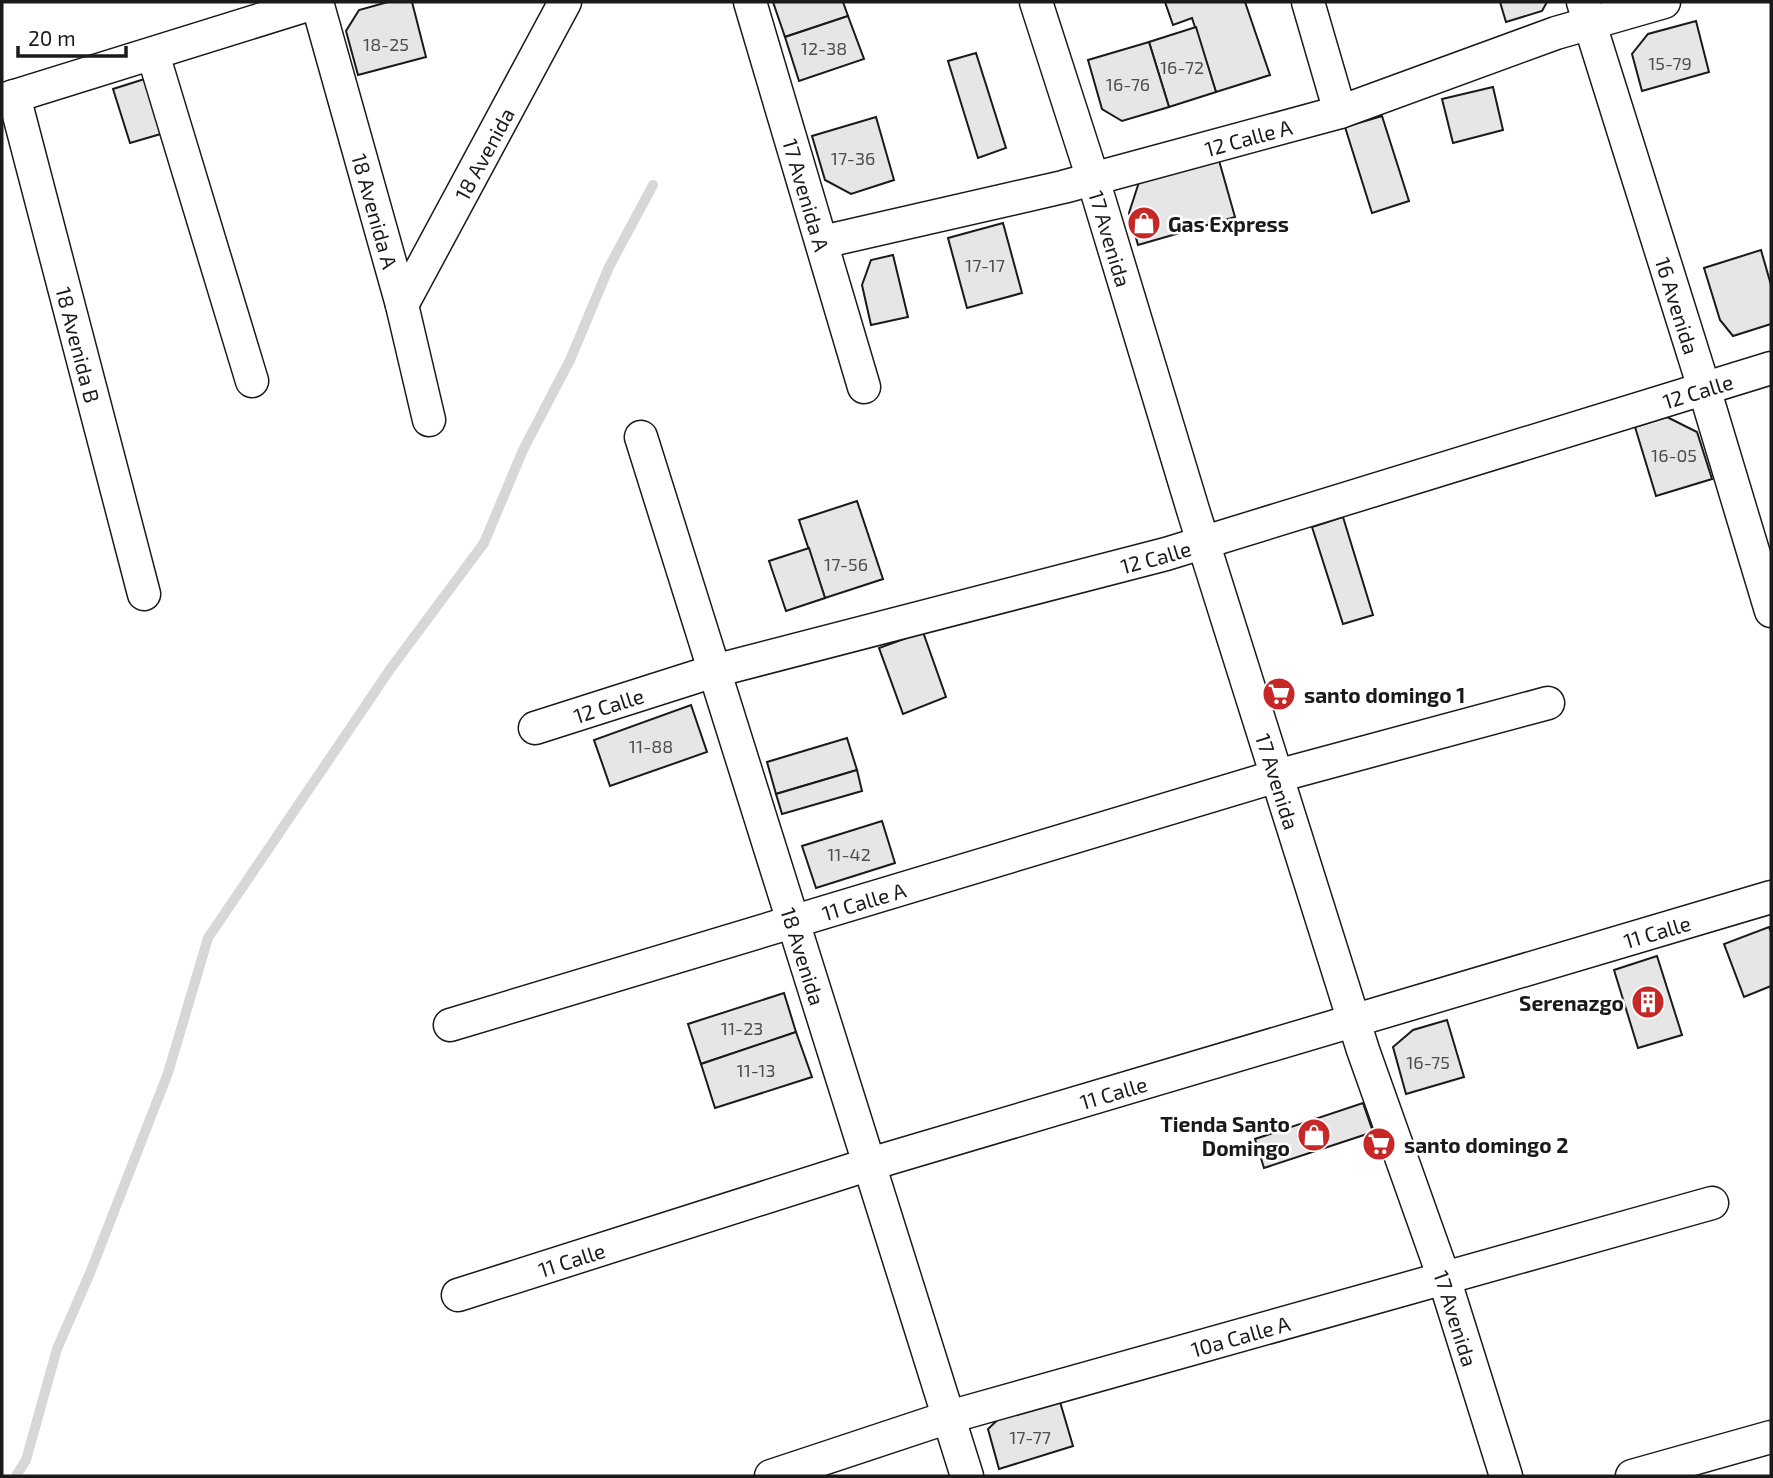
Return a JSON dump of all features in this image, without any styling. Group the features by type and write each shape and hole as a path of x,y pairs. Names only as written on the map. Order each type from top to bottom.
{"street":[{"name":"18 Avenida A","path":"317,2 402,305 429,420"},
{"path":"8,98 317,2"},
{"name":"18 Avenida","path":"402,305 565,2"},
{"name":"17 Avenida A","path":"750,2 864,387"},
{"name":"17 Avenida","path":"1036,2 1354,1021 1444,1279 1506,1476"},
{"path":"1308,2 1340,112"},
{"name":"12 Calle A","path":"822,242 1093,179 1340,112 1556,33 1586,12 1664,2"},
{"name":"16 Avenida","path":"1586,12 1771,611"},
{"path":"153,54 252,381"},
{"name":"18 Avenida B","path":"8,98 144,594"},
{"name":"12 Calle","path":"534,729 714,671 1204,543 1771,368"},
{"name":"18 Avenida","path":"640,437 967,1476"},
{"name":"11 Calle A","path":"450,1025 1277,776 1548,704"},
{"name":"11 Calle","path":"458,1295 870,1164 1771,897"},
{"name":"10a Calle A","path":"771,1476 949,1417 1712,1203"},
{"path":"1632,1476 1671,1471 1771,1437"}],"building":[{"path":"388,2 412,2 426,57 358,75 346,31 359,10"},
{"path":"773,2 843,2 848,16 785,37"},
{"path":"1165,2 1245,2 1270,75 1216,92 1192,18 1173,25"},
{"path":"1500,2 1547,2 1542,11 1506,22"},
{"path":"848,16 864,59 799,81 785,37"},
{"path":"1696,21 1709,72 1642,91 1632,54 1648,34"},
{"path":"1196,27 1216,92 1169,107 1149,42"},
{"path":"1149,42 1169,107 1122,121 1102,109 1088,60"},
{"path":"976,53 1006,148 978,158 948,61"},
{"path":"154,76 171,131 130,143 113,89"},
{"path":"1493,87 1503,130 1453,143 1442,99"},
{"path":"1382,116 1409,201 1372,213 1345,127"},
{"path":"876,117 894,180 851,194 825,180 812,136"},
{"path":"1218,157 1235,217 1138,245 1129,213 1140,179"},
{"path":"1003,223 1022,293 967,308 948,238"},
{"path":"1761,250 1771,285 1771,324 1733,336 1720,320 1704,268"},
{"path":"893,255 908,317 871,325 862,285 871,260"},
{"path":"1667,417 1697,432 1712,479 1656,496 1635,427"},
{"path":"857,501 883,579 825,598 799,520"},
{"path":"1343,517 1373,615 1343,624 1312,527"},
{"path":"809,548 825,598 786,611 769,561"},
{"path":"923,632 946,697 903,714 879,648"},
{"path":"691,705 707,752 610,786 594,740"},
{"path":"847,738 857,770 776,794 767,762"},
{"path":"857,770 862,791 782,814 776,794"},
{"path":"882,821 895,863 816,888 802,846"},
{"path":"1769,927 1771,986 1744,997 1724,944"},
{"name":"Serenazgo","path":"1657,956 1682,1035 1638,1048 1614,970"},
{"path":"784,993 796,1032 701,1064 688,1024"},
{"path":"1447,1020 1464,1077 1406,1094 1393,1047 1413,1030"},
{"path":"796,1032 812,1077 715,1108 701,1064"},
{"name":"Tienda Santo Domingo","path":"1363,1103 1373,1132 1264,1168 1255,1139"},
{"path":"1058,1395 1073,1446 999,1469 988,1429 1008,1410"}],"waterway":[{"path":"16,1476 26,1460 57,1349 90,1273 168,1073 208,938 391,668 484,543 523,450 570,360 609,267 653,185"}],"place":[{"name":"Gas Express","path":"1144,223"},
{"name":"santo domingo 1","path":"1279,694"},
{"name":"Serenazgo","path":"1648,1002"},
{"name":"Tienda Santo Domingo","path":"1314,1135"},
{"name":"santo domingo 2","path":"1379,1144"}]}
